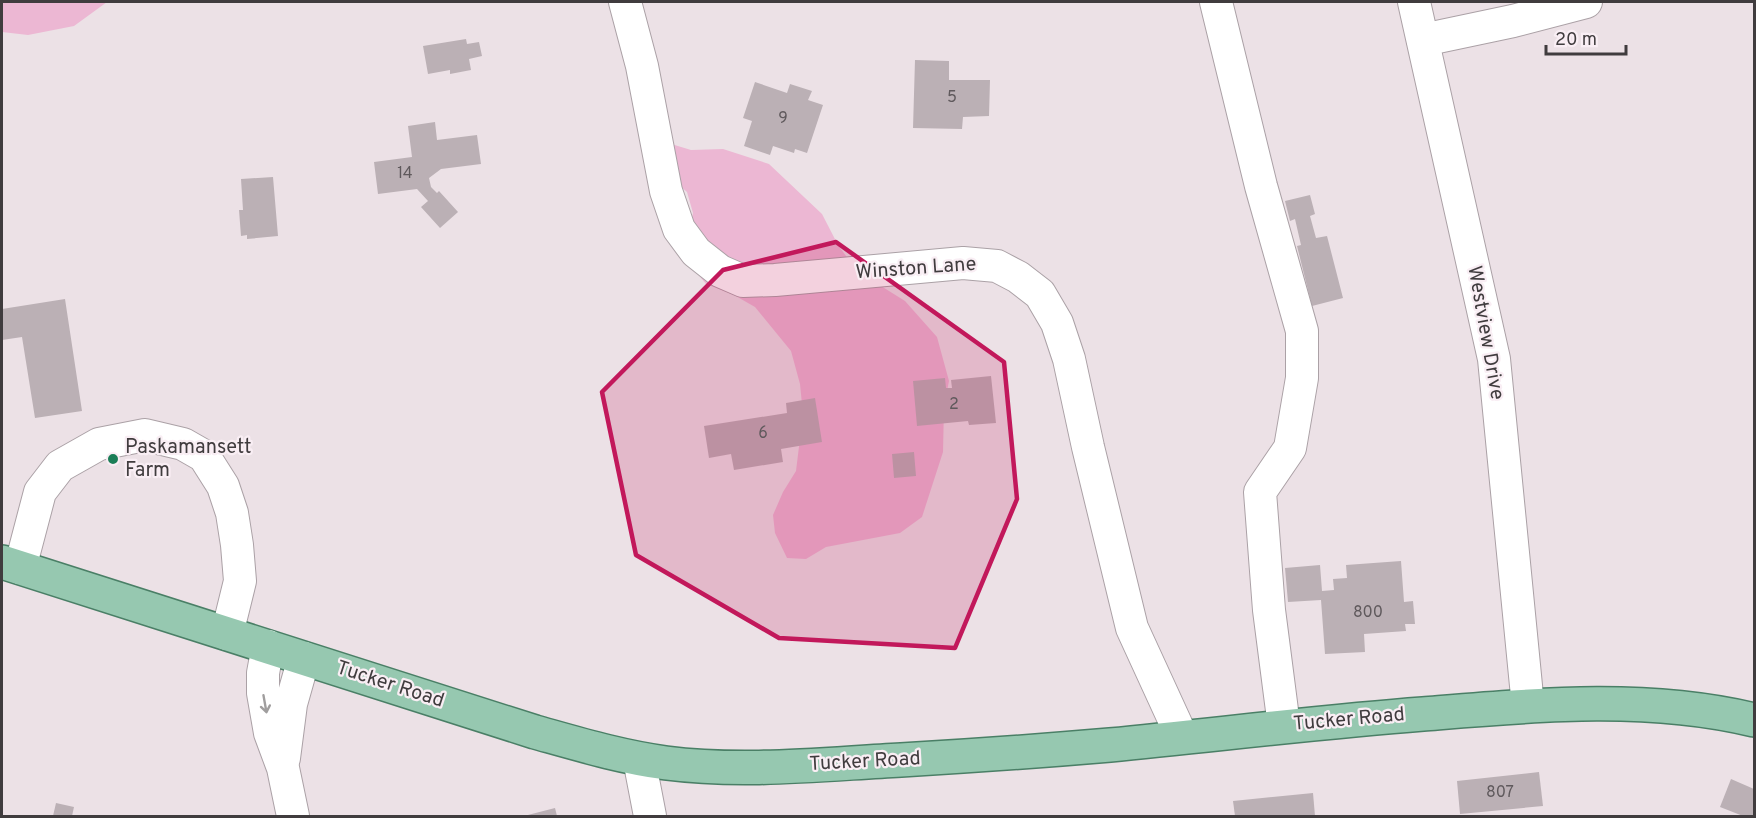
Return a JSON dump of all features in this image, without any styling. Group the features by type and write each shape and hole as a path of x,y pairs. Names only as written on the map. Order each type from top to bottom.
{"main road":[{"name":"Tucker Road","path":"11,565 535,732 610,753 669,764 825,765 1007,753 1528,705 1644,704 1755,720"}],"street":[{"name":"Winston Lane","path":"625,2 642,66 666,191 679,229 696,252 720,272 742,281 775,280 963,263 997,266 1018,277 1040,294 1057,323 1069,359 1132,628 1182,737"},
{"path":"1216,2 1261,186 1302,331 1302,378 1290,448 1260,492 1269,610 1284,726"},
{"name":"Westview Drive","path":"1414,2 1494,359 1528,705"},
{"path":"1423,40 1514,21 1586,2"},
{"path":"11,565 40,492 60,466 99,444 145,435 183,444 204,456 224,486 232,513 240,581 228,634"},
{"path":"268,646 263,673 263,693 270,733 283,768 293,816"},
{"path":"283,768 291,704 304,658"},
{"path":"639,759 650,816"}],"highlighted area":[{"path":"836,242 1004,362 1017,499 955,648 779,638 636,555 602,392 723,270"}],"shaded area":[{"path":"2,2 107,2 74,26 28,35 2,32"},
{"path":"668,143 691,150 723,149 769,164 822,214 838,245 857,271 905,301 937,337 949,381 944,406 943,452 922,517 900,533 826,547 806,559 787,558 775,533 773,515 796,471 803,414 800,384 791,351 755,307 734,295 706,284 697,273 689,231 693,213 687,192 655,164"}],"building":[{"path":"466,39 467,44 479,42 482,56 469,59 471,70 450,74 450,70 428,74 423,46"},
{"path":"915,60 949,61 949,80 990,80 989,116 963,117 962,129 913,128"},
{"path":"755,82 787,93 790,84 812,91 808,100 823,105 807,153 795,149 794,153 773,146 770,155 744,146 752,121 743,118"},
{"path":"435,122 437,140 477,135 481,164 441,169 429,178 431,187 437,193 439,191 458,212 440,228 421,207 428,201 417,189 378,194 374,162 412,157 408,126"},
{"path":"273,177 278,236 247,239 247,235 241,236 239,210 243,210 241,179"},
{"path":"1310,195 1315,214 1310,216 1316,238 1327,236 1343,298 1312,306 1297,246 1301,245 1295,219 1290,221 1285,201"},
{"path":"65,299 82,411 35,418 22,337 2,340 2,309"},
{"path":"991,376 996,423 969,425 968,421 917,426 913,381 945,378 946,388 952,388 951,380"},
{"path":"815,398 822,442 781,449 783,462 734,470 731,454 709,458 704,426 787,413 786,403"},
{"path":"914,452 916,476 894,478 892,454"},
{"path":"1401,561 1404,602 1413,601 1415,624 1405,624 1406,631 1364,634 1365,652 1325,654 1321,600 1288,602 1285,568 1320,565 1322,591 1334,590 1333,579 1347,578 1346,565"},
{"path":"1539,772 1543,806 1460,814 1457,781"},
{"path":"1731,779 1754,789 1754,816 1743,816 1720,807"},
{"path":"1313,793 1315,816 1235,816 1233,801"},
{"path":"56,803 74,807 72,816 53,816"},
{"path":"555,808 557,816 524,816"}],"place":[{"name":"Paskamansett Farm","path":"113,459"}]}
